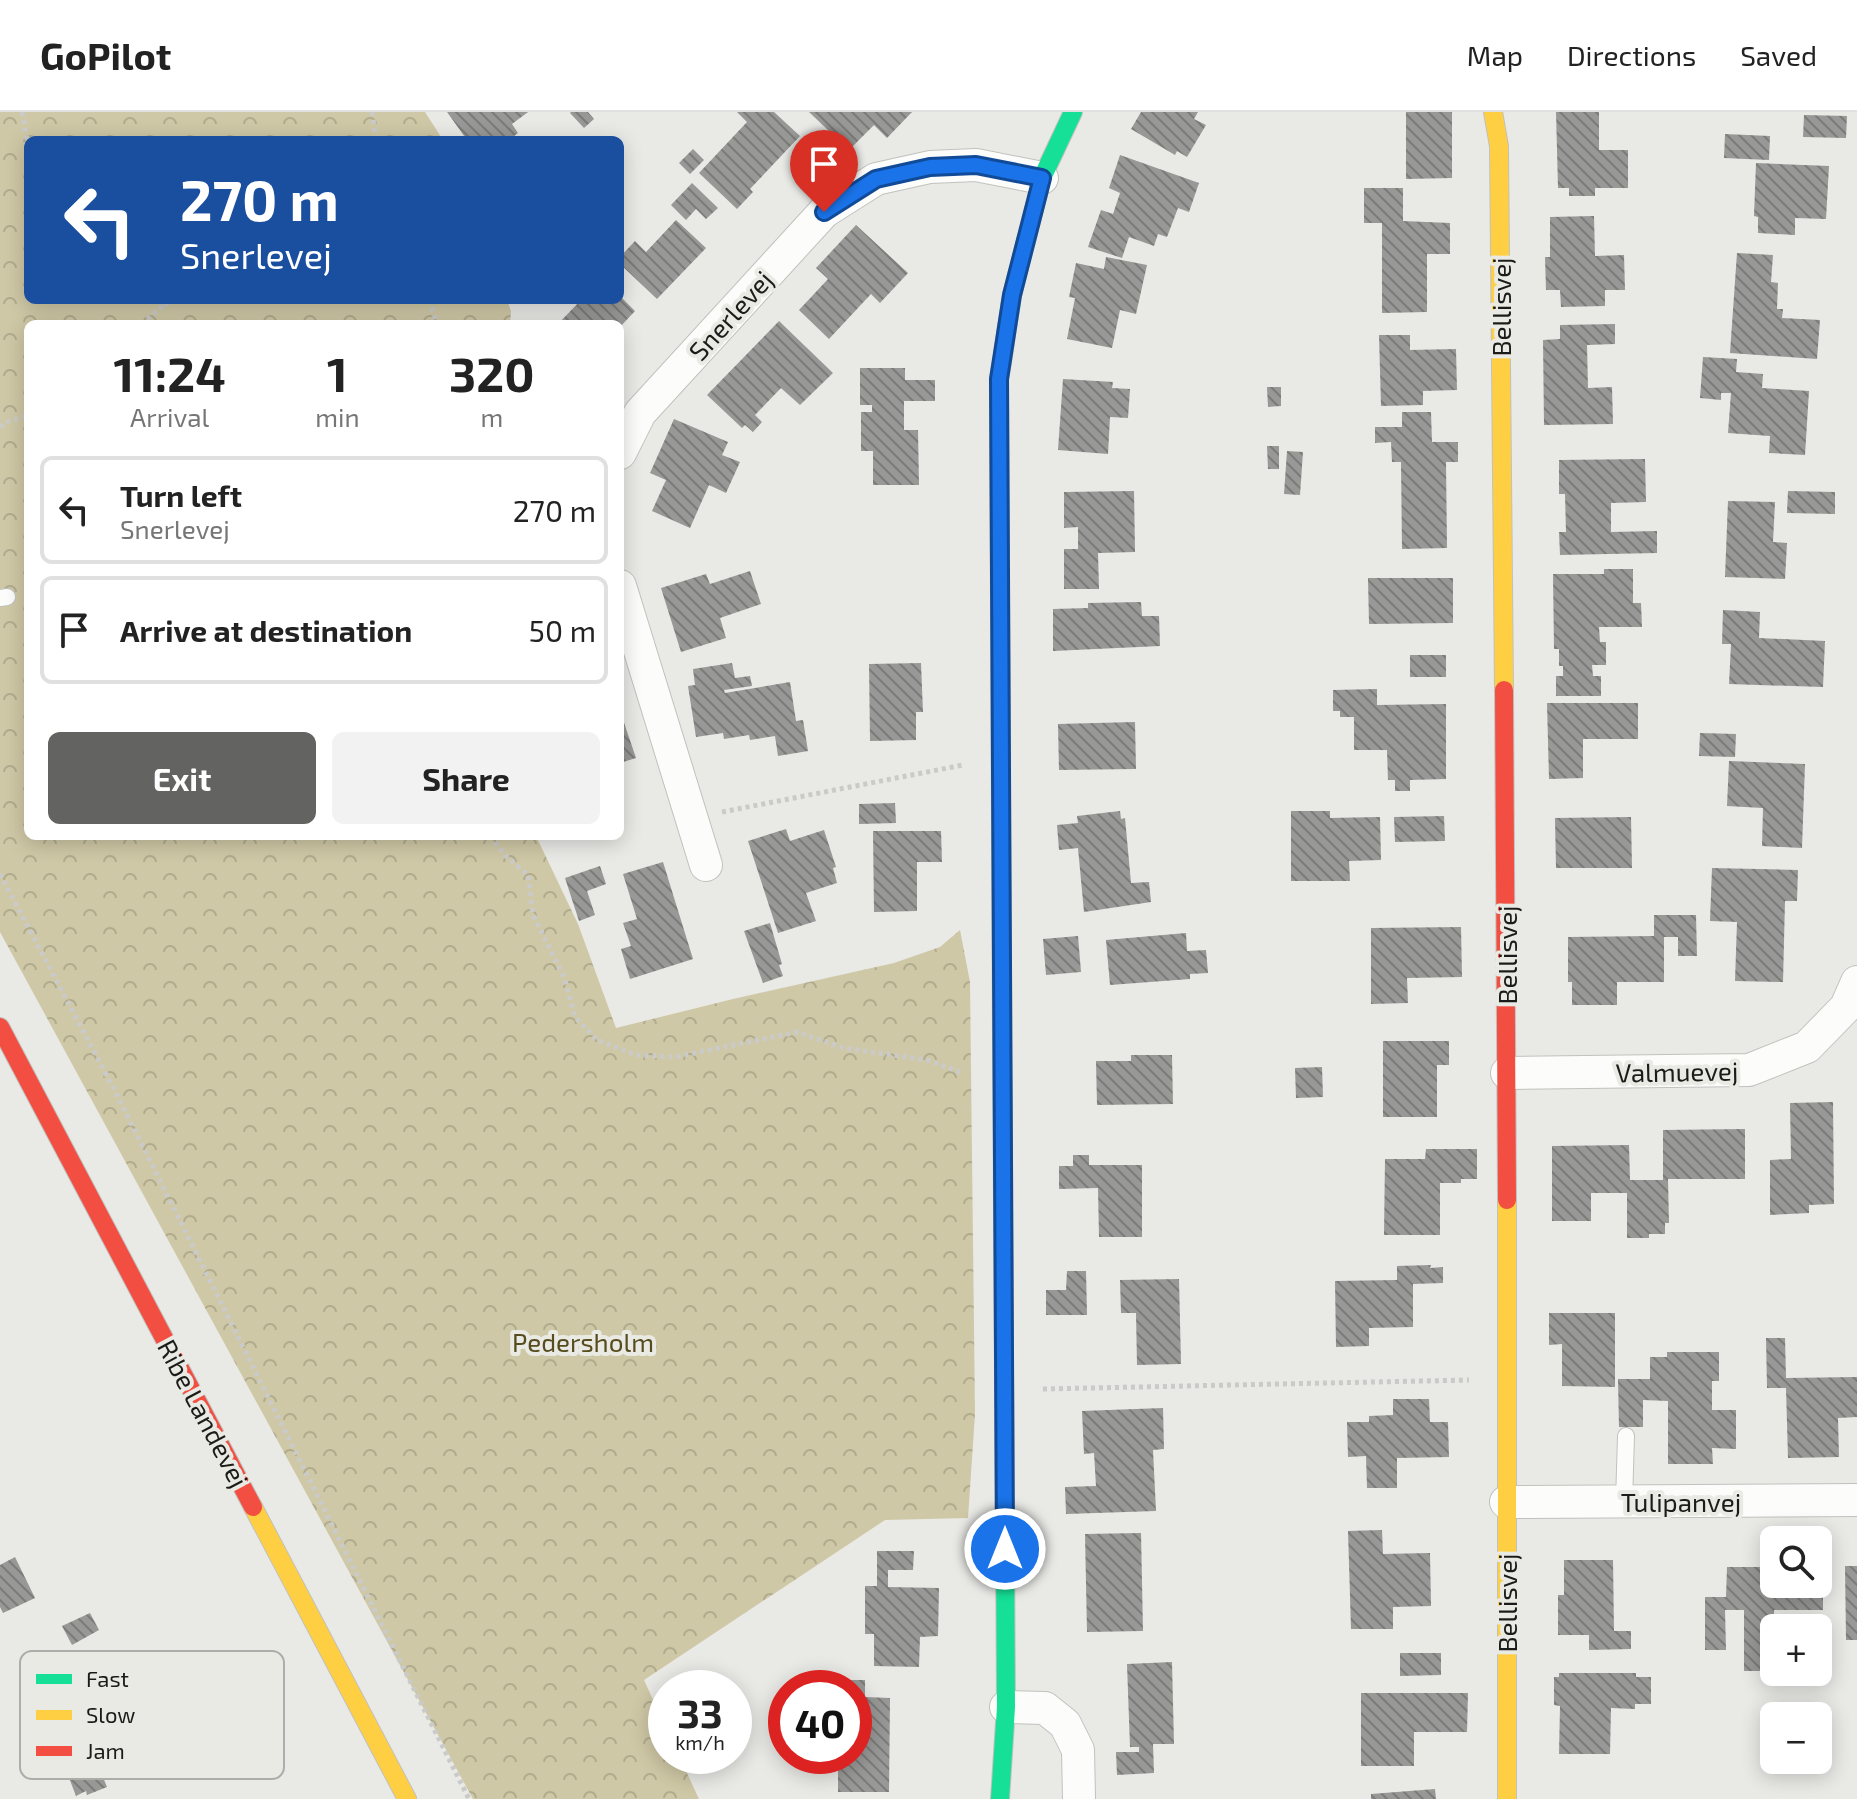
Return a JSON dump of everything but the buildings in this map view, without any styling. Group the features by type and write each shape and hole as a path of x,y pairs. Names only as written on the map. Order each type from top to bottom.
{"street":[{"path":"1000,1799 1006,1707 999,379 1012,295 1042,178 1073,112"},
{"name":"Bellisvej","path":"1493,112 1499,146 1507,1073 1507,1799"},
{"name":"Snerlevej","path":"624,445 640,413 824,212 876,179 930,167 976,165 1042,178"},
{"path":"624,599 706,865"},
{"name":"Valmuevej","path":"1507,1073 1749,1070 1807,1047 1846,1007 1857,982"},
{"name":"Ribe Landevej","path":"0,1027 407,1799"},
{"name":"Tulipanvej","path":"1506,1502 1857,1500"},
{"path":"1006,1707 1045,1708 1065,1724 1078,1750 1079,1799"}],"lane":[{"path":"1624,1502 1626,1436"}],"path":[{"path":"22,112 26,136"},
{"path":"372,112 375,136"},
{"path":"145,320 161,304"},
{"path":"0,427 24,417"},
{"path":"691,819 999,758"},
{"path":"493,840 528,875 533,915 564,977 575,1017 597,1040 636,1055 675,1057 798,1032 843,1048 927,1060 1002,1087"},
{"path":"0,874 116,1093 469,1799"},
{"path":"1004,1390 1506,1379"}],"green space":[{"name":"Pedersholm","path":"0,112 425,112 440,136 24,136 24,304 508,304 511,311 510,320 24,320 24,840 538,840 578,924 616,1028 894,963 940,947 960,930 970,982 975,1414 968,1518 885,1520 659,1670 648,1670 648,1677 644,1680 648,1689 648,1774 687,1774 699,1799 473,1799 0,932"}],"traffic: fast":[{"path":"1002,362 1012,295 1042,178 1073,112"},
{"path":"1000,1799 1006,1707 1002,1039"}],"traffic: slow":[{"path":"1493,112 1499,146 1504,690"},
{"path":"1002,362 999,379 1002,1039"},
{"path":"1507,1200 1507,1799"},
{"path":"253,1507 407,1799"}],"traffic: jam":[{"path":"1504,690 1507,1200"},
{"path":"0,1027 253,1507"}],"route":[{"path":"824,212 876,179 930,167 976,165 1042,178 1012,295 999,379 1005,1549"}]}
